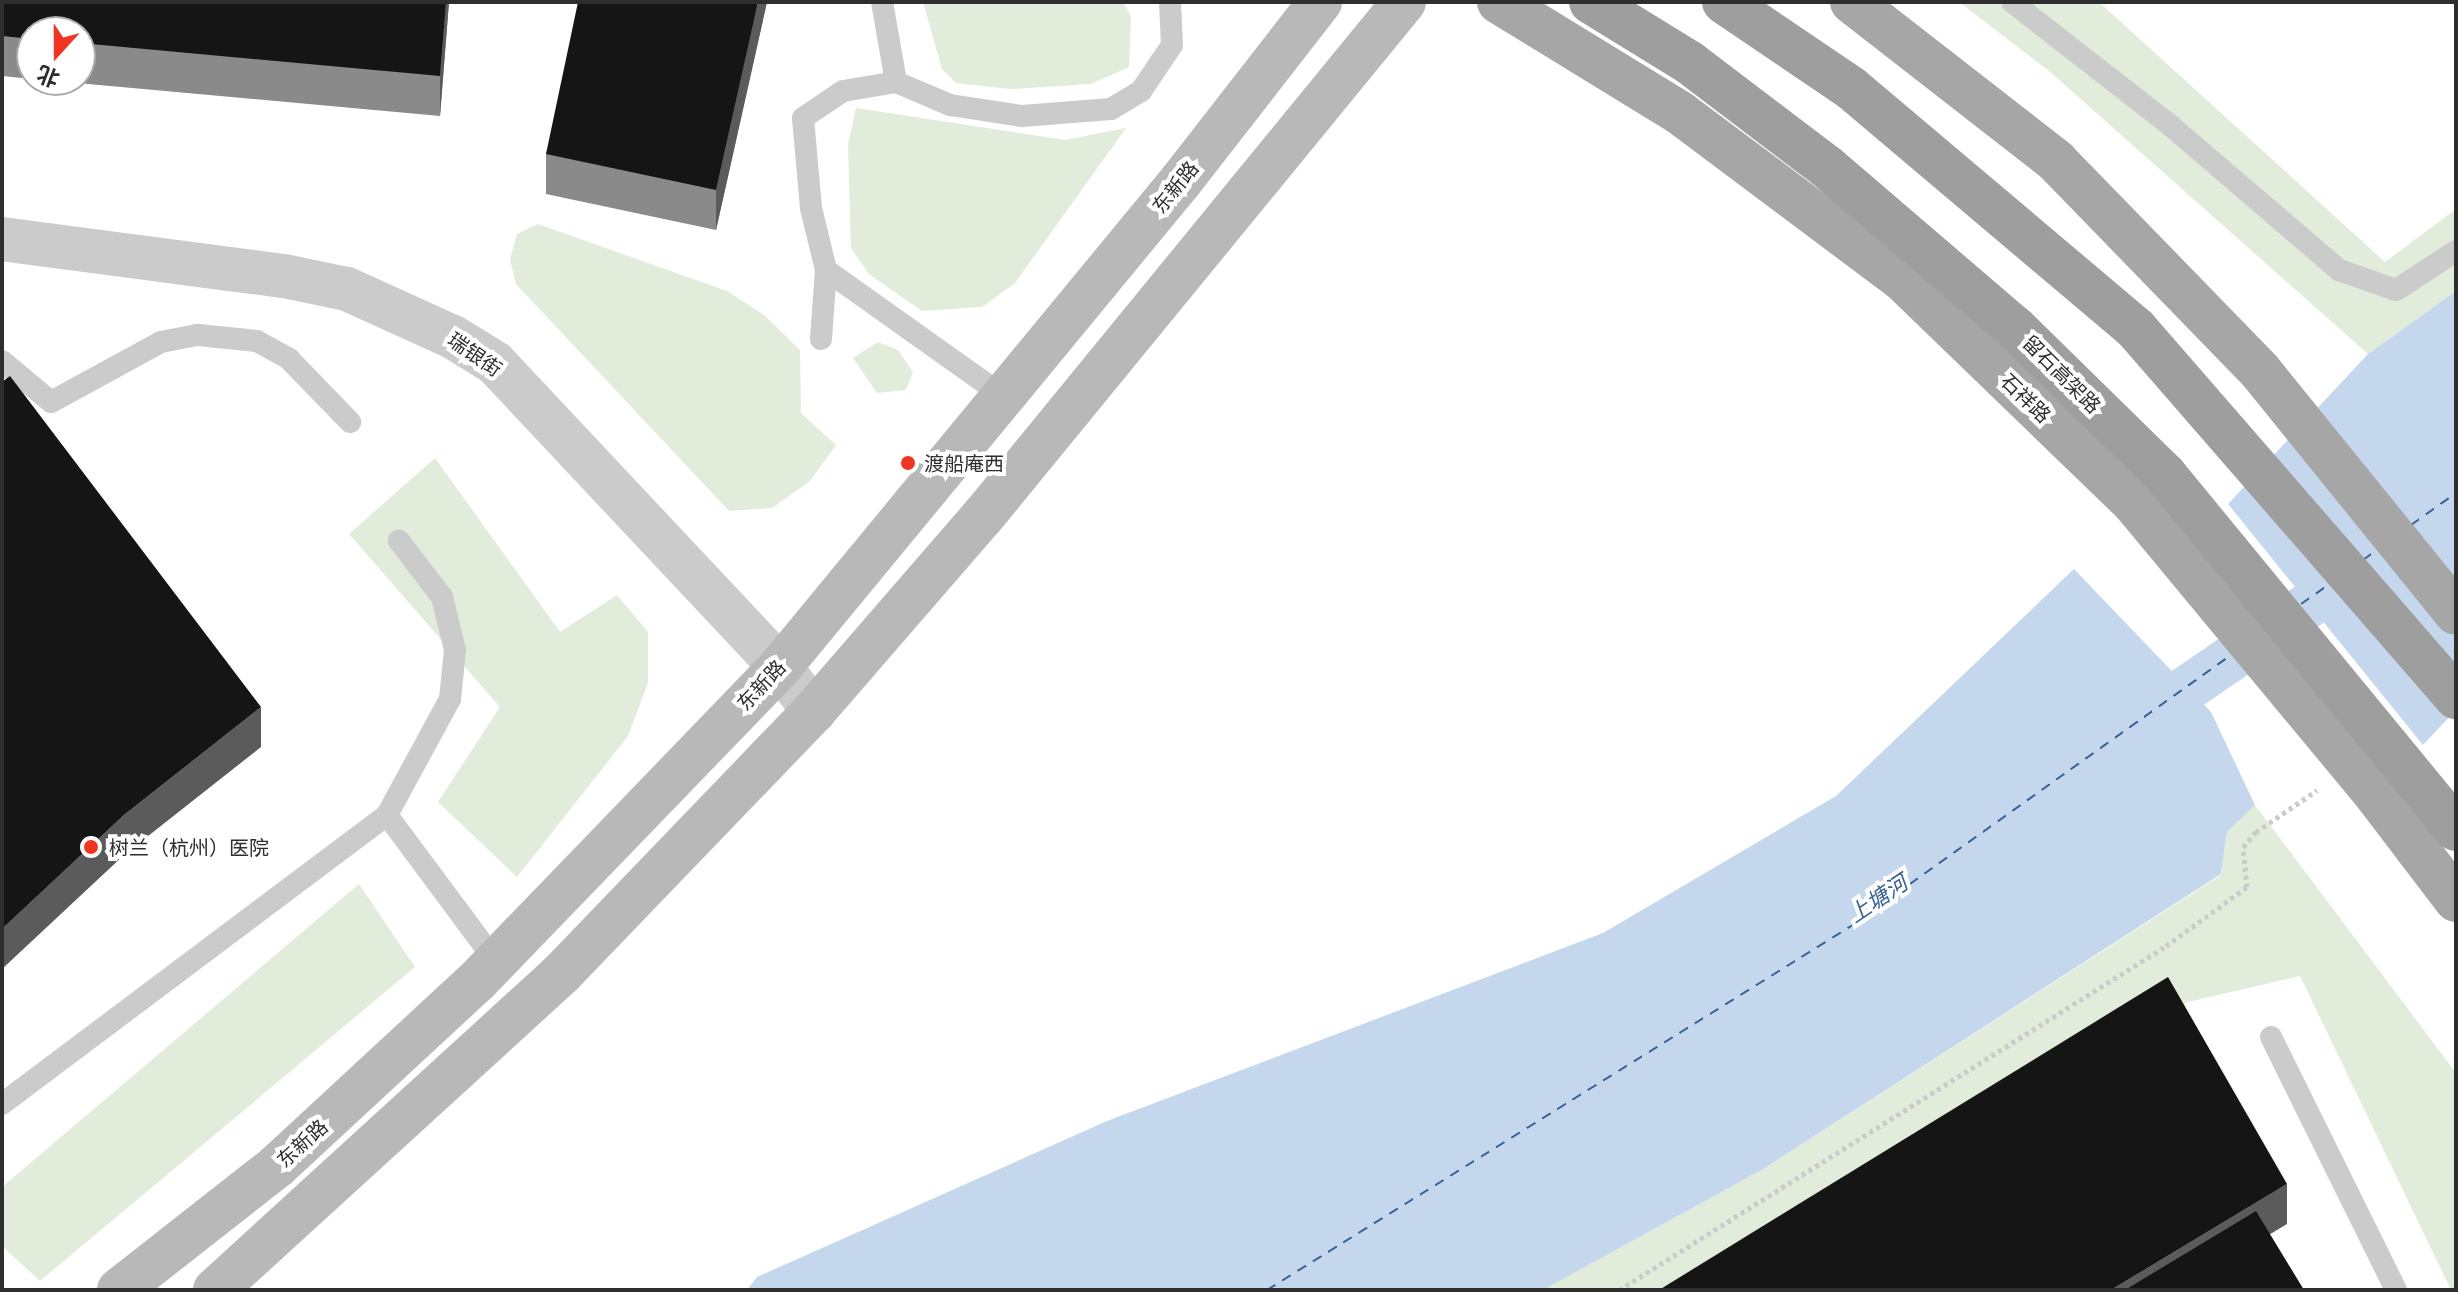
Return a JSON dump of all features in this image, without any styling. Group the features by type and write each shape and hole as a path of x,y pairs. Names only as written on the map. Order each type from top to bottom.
{"highway":[{"name":"留石高架路","path":"1591,2 1690,63 1827,167 2015,328 2165,475 2456,829"},
{"path":"1724,2 1851,88 2136,329 2456,697"}],"main road":[{"name":"东新路","path":"119,1290 277,1166 496,962 780,667 1180,182 1320,2"},
{"path":"215,1290 562,973 814,711 984,515 1404,2"},
{"name":"石祥路","path":"1499,2 1680,113 1903,280 2133,502 2376,795 2456,900"},
{"path":"1852,2 2056,161 2260,371 2456,613"}],"street":[{"name":"瑞银街","path":"2,241 284,276 347,289 453,337 495,363 780,667 814,711"}],"lane":[{"path":"882,2 896,82"},
{"path":"821,339 826,270 811,208 803,118 843,91 896,82 950,105 1022,116 1111,109 1141,91 1172,45 1170,2"},
{"path":"2012,2 2171,126 2339,270 2396,290 2456,251"},
{"path":"826,270 1003,396"},
{"path":"2,361 51,402 161,342 198,335 257,341 289,359 350,422"},
{"path":"2,1104 387,815 450,699 455,650 442,597 399,541"},
{"path":"387,815 496,962"},
{"path":"2271,1037 2396,1290"}],"path":[{"path":"1619,1290 2166,946 2247,887 2243,847 2256,832 2331,780"}],"green space":[{"path":"923,2 1123,2 1131,16 1129,67 1091,84 1010,89 956,83 942,69"},
{"path":"1959,2 2099,2 2385,262 2456,209 2456,291 2368,354 2049,71"},
{"path":"856,108 1065,140 1126,128 1015,283 982,307 922,311 869,274 851,248 848,145"},
{"path":"538,224 727,291 764,315 800,350 801,413 836,445 810,481 772,508 729,511 516,284 510,259 517,234"},
{"path":"878,342 898,350 913,372 906,390 877,393 853,358"},
{"path":"435,458 560,632 617,595 648,632 648,683 628,736 517,877 438,802 500,707 349,534"},
{"path":"2255,805 2456,1073 2456,1290 2451,1290 2300,976 2188,1002 2103,1038 1699,1290 1543,1290 1765,1168 2221,875 2227,832"},
{"path":"359,884 415,967 40,1281 2,1246 2,1187"}],"water":[{"path":"2456,291 2456,710 2423,745 2228,504 2368,354"},
{"path":"2074,569 2211,712 2255,805 2227,832 2221,874 1765,1168 1543,1290 747,1290 757,1277 1107,1121 1603,933 1836,796"}],"building":[{"path":"2,2 446,2 440,76 96,44 96,16 16,16 16,37 2,36"},
{"path":"578,2 758,2 716,190 546,154"},
{"path":"10,376 261,707 124,815 2,929 2,382"},
{"path":"2168,977 2287,1184 2111,1290 1659,1290"},
{"path":"2256,1211 2304,1290 2125,1290"}],"waterway":[{"name":"上塘河","path":"2138,722 2456,504"}],"ferry route":[{"path":"2411,525 2456,493"},
{"path":"2363,560 2377,550"},
{"path":"2301,604 2328,585"},
{"path":"1267,1290 1851,926 2231,655"}],"place":[{"name":"渡船庵西","path":"908,463"},
{"name":"树兰（杭州）医院","path":"91,847"}]}
